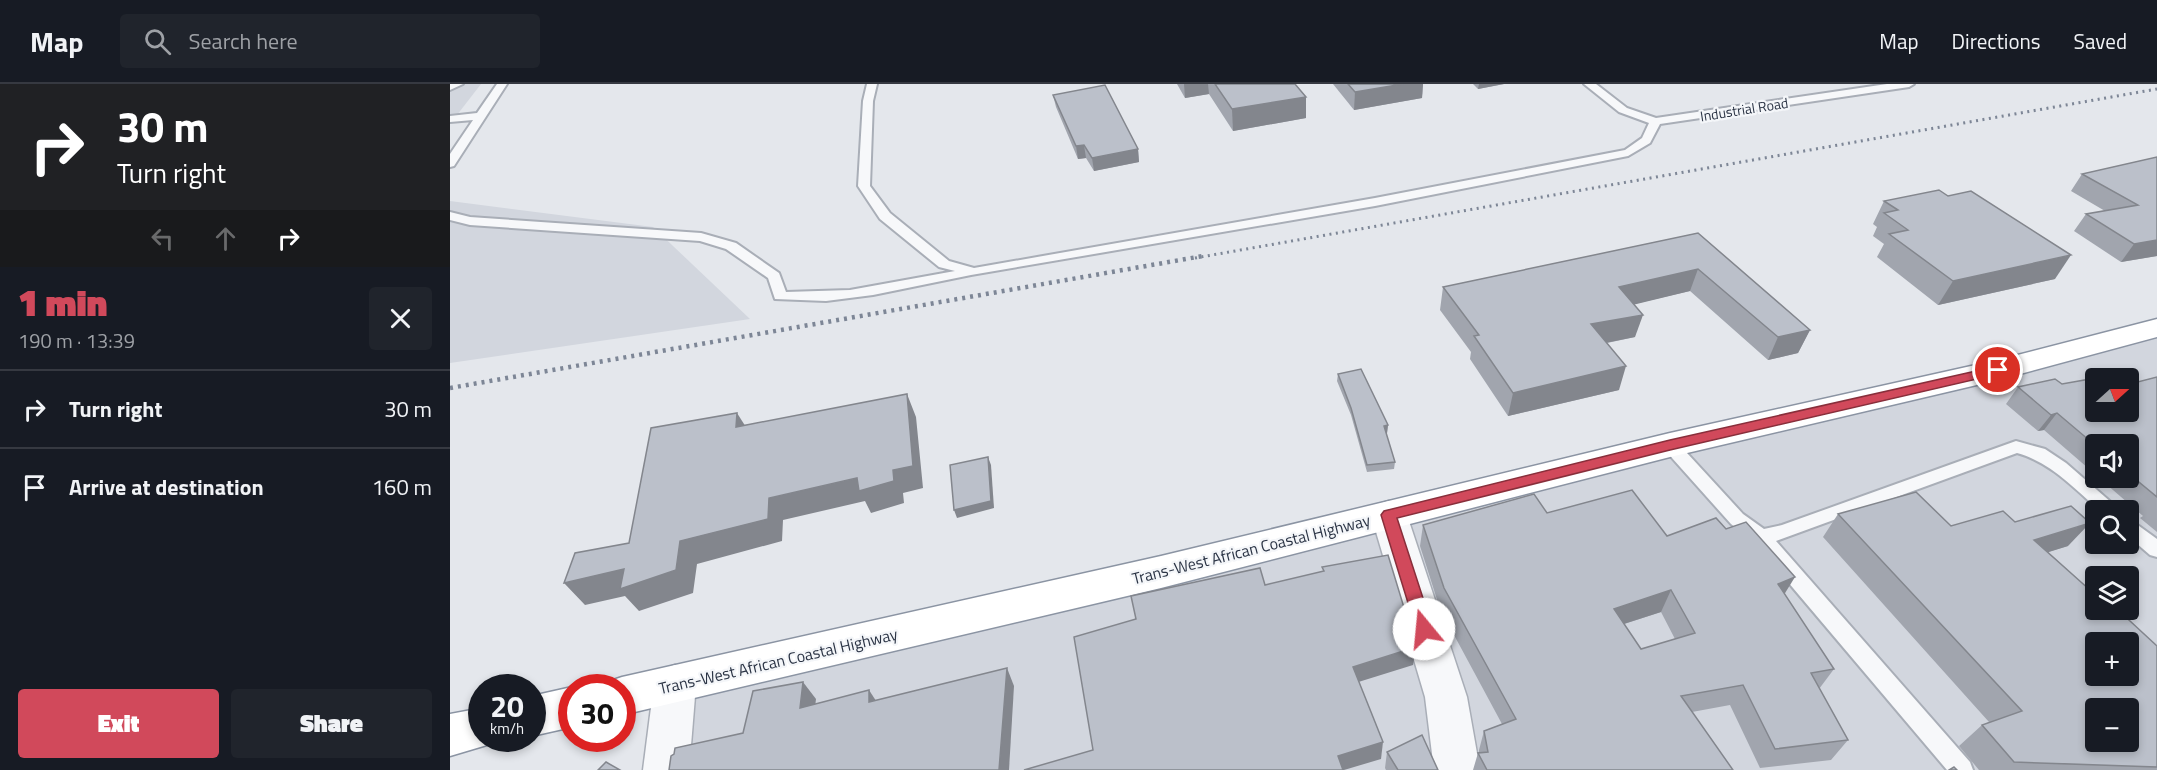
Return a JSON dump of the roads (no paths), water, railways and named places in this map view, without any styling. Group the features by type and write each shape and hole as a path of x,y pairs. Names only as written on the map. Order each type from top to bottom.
{"highway":[{"name":"Trans-West African Coastal Highway","path":"636,693 1161,572 1670,445 1998,370 2157,328"},
{"path":"450,735 468,731"}],"street":[{"path":"1389,515 1446,697 1456,770"},
{"path":"666,770 675,684"}],"lane":[{"path":"450,87 458,84"},
{"path":"450,163 502,84"},
{"path":"872,84 868,101 864,186 885,216 944,264 974,272"},
{"name":"Industrial Road","path":"1589,84 1623,110 1655,121 1909,84"},
{"path":"450,119 480,116"},
{"path":"450,216 470,221 701,237 731,246 774,276 780,296 806,298 857,292 1375,202 1628,153 1643,146 1651,137 1655,121"},
{"path":"1670,445 1737,519 1761,537 1962,770"},
{"path":"1761,537 1784,532 2016,447 2039,453 2060,466 2099,500"},
{"path":"2139,534 2157,550"}],"railway":[{"path":"1195,258 2157,89"},
{"path":"450,388 1203,256"}]}
